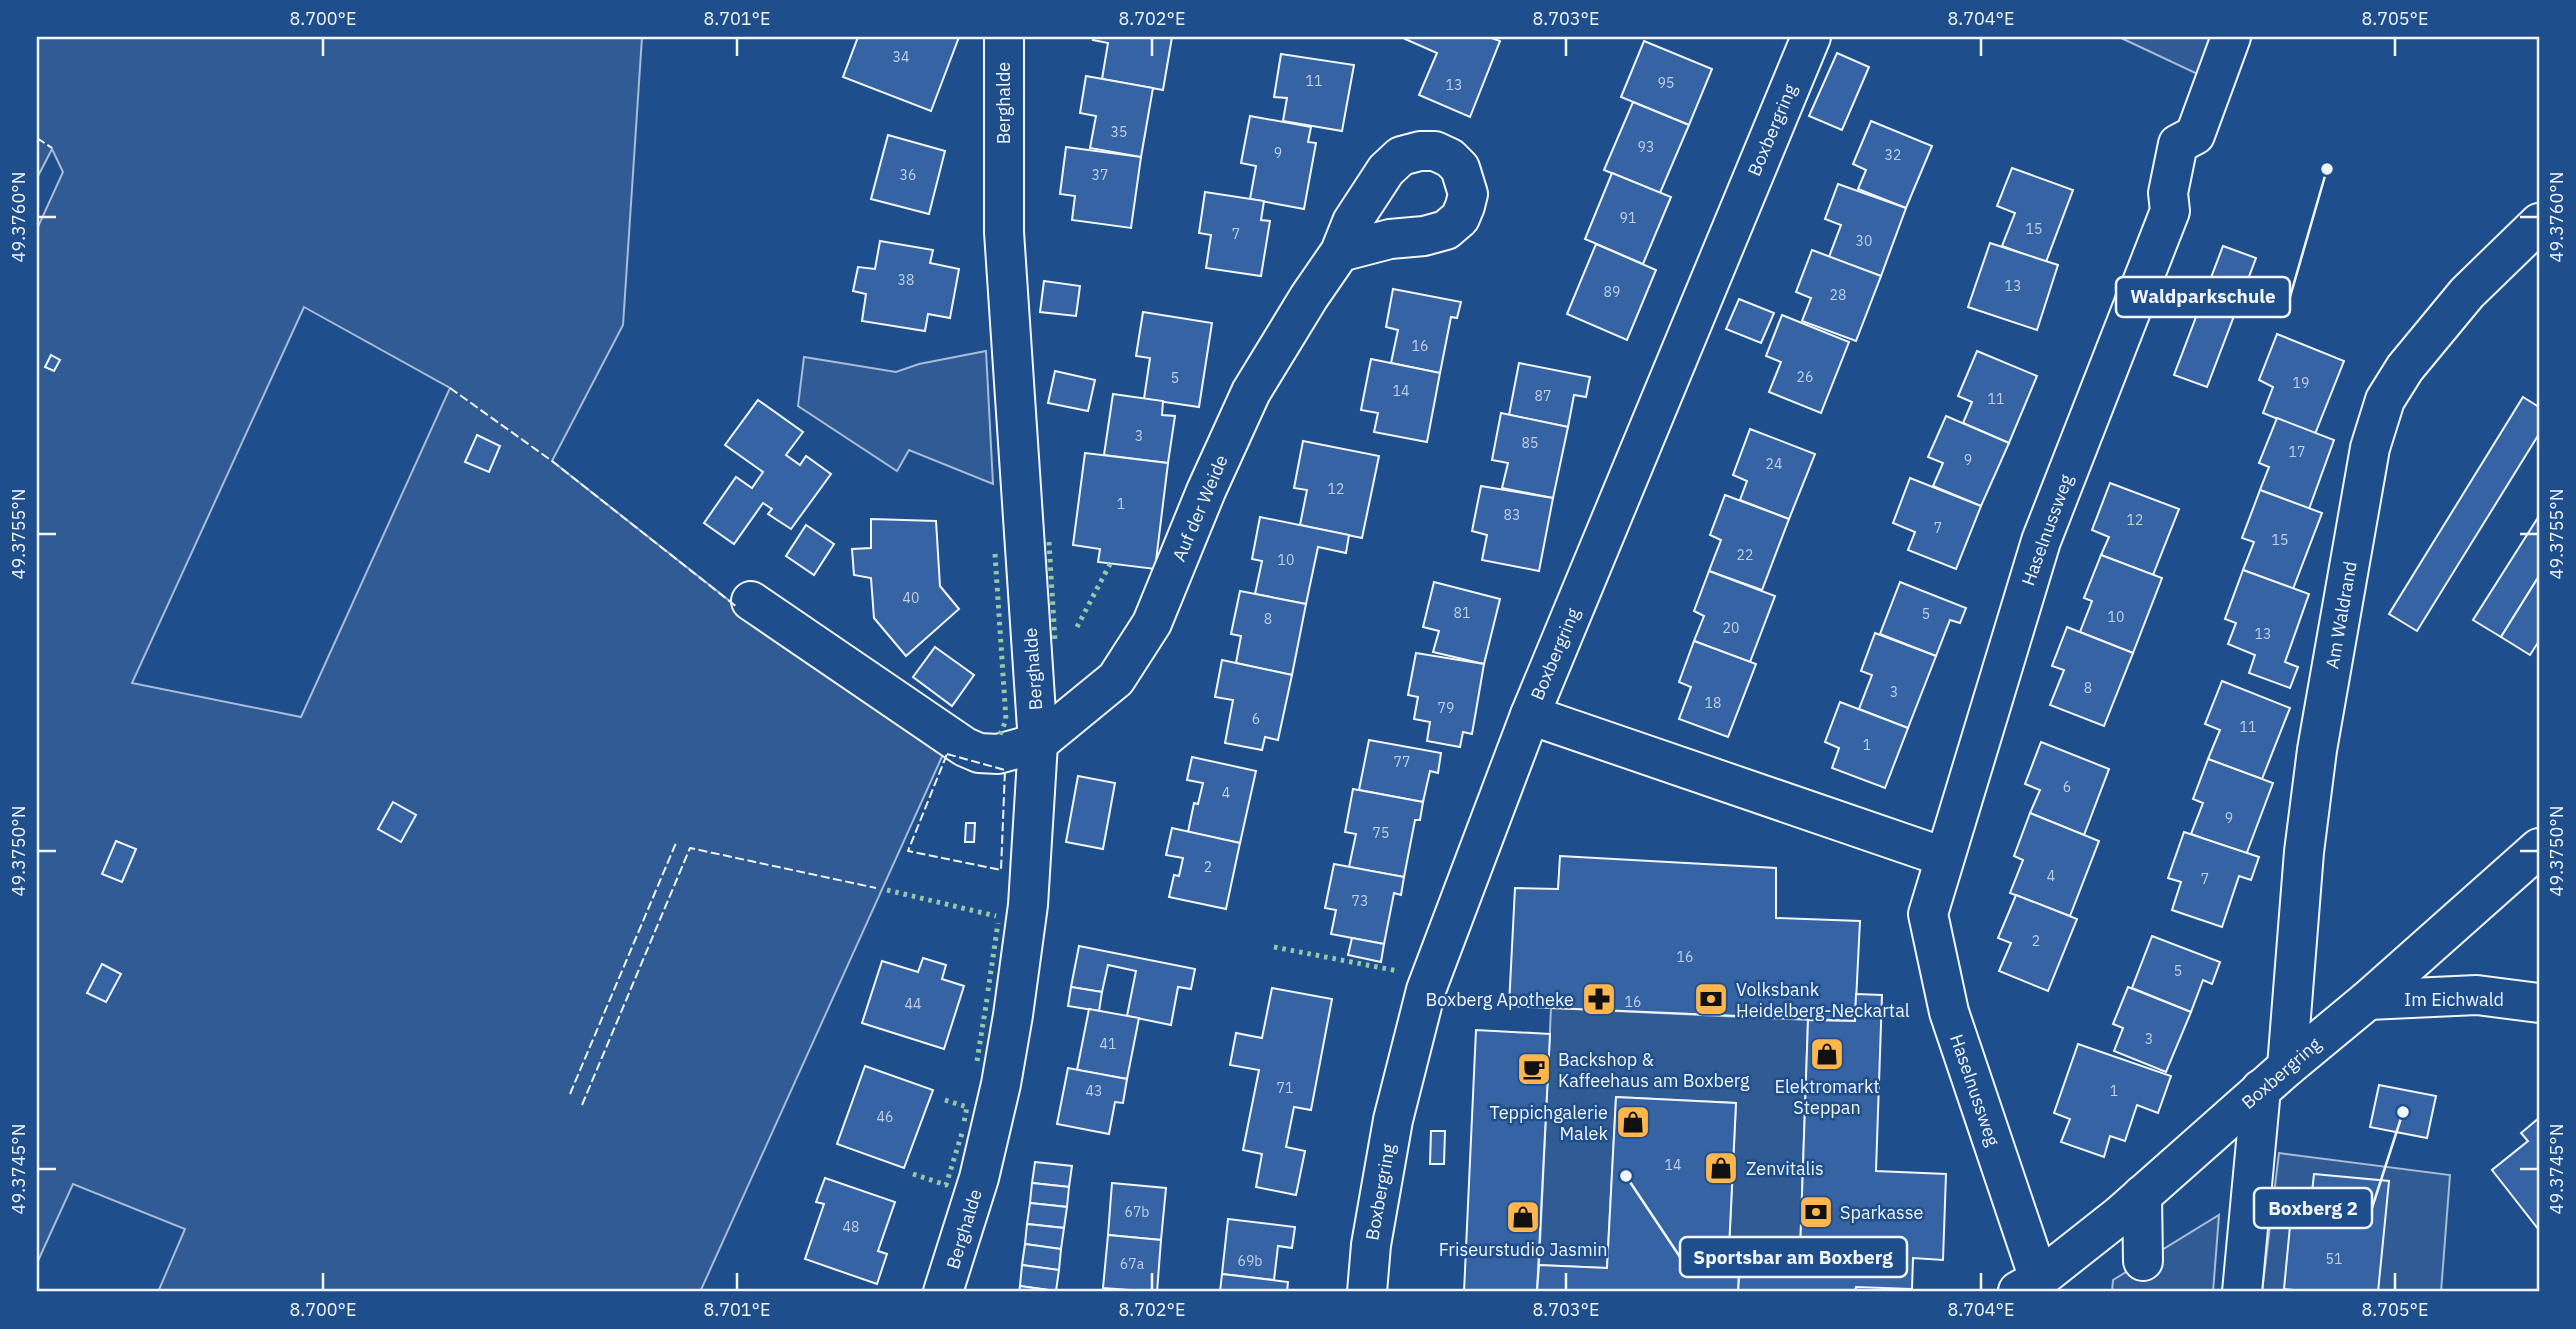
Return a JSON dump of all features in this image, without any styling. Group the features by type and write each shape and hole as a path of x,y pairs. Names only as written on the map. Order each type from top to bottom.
{"street":[{"name":"Berghalde","path":"943,1292 979,1178 1011,1027 1028,905 1038,743 1004,232 1004,37"},
{"name":"Boxbergring","path":"1367,1292 1371,1245 1393,1120 1426,990 1530,715 1811,37"},
{"name":"Haselnussweg","path":"2028,1285 1949,1012 1928,914 2040,541 2170,211 2168,193 2178,144 2195,135 2231,37"},
{"name":"Am Waldrand","path":"2243,1278 2274,1078 2317,750 2370,448 2385,400 2405,368 2468,293 2539,223"},
{"name":"Auf der Weide","path":"1038,743 1116,679 1152,624 1206,491 1251,392 1340,252"},
{"path":"751,601 965,747 979,753 998,754 1038,743"},
{"path":"1530,715 1944,857"},
{"name":"Boxbergring","path":"2028,1285 2142,1195 2539,848"},
{"name":"Im Eichwald","path":"2368,1000 2477,995 2539,1003"},
{"path":"2142,1195 2143,1261"}],"shaded area":[{"path":"37,37 642,37 623,325 552,461 745,613 945,750 700,1292 158,1292 185,1229 73,1184 37,1263 37,229 63,172 52,149 37,178","holes":["304,307 450,388 301,717 132,683"]},
{"path":"2119,37 2224,37 2208,79"},
{"path":"986,351 993,484 909,450 897,471 798,406 804,357 896,372 919,364"},
{"path":"1551,1008 1808,1020 1800,1252 1729,1249 1736,1103 1616,1097 1607,1268 1539,1265"},
{"path":"2279,1153 2450,1175 2441,1292 2262,1292"},
{"path":"2219,1215 2213,1292 2112,1292 2113,1280"}],"building":[{"path":"858,37 959,37 931,111 843,77"},
{"path":"1094,37 1172,37 1163,90 1102,79 1108,43 1093,40"},
{"path":"1489,37 1500,41 1470,117 1419,95 1437,53 1405,39"},
{"path":"1644,41 1712,69 1689,125 1621,97"},
{"path":"1837,53 1869,67 1842,130 1809,116"},
{"path":"1281,54 1354,65 1342,131 1283,121 1287,98 1274,97"},
{"path":"1086,76 1153,88 1141,157 1090,148 1096,116 1080,113"},
{"path":"1633,102 1689,125 1660,193 1604,170"},
{"path":"1250,116 1311,127 1308,142 1316,143 1304,209 1250,199 1256,166 1241,163"},
{"path":"1871,121 1932,146 1906,208 1858,189 1866,170 1853,164"},
{"path":"888,135 945,151 929,214 871,199"},
{"path":"1066,147 1141,157 1131,228 1072,220 1075,196 1060,194"},
{"path":"2012,168 2073,190 2046,262 2002,246 2015,213 1997,206"},
{"path":"1612,173 1671,197 1643,264 1585,239"},
{"path":"1838,184 1906,208 1881,276 1829,257 1841,225 1825,219"},
{"path":"1205,192 1264,201 1261,220 1270,221 1261,276 1206,268 1211,235 1199,233"},
{"path":"880,241 933,250 930,263 959,269 950,318 928,314 925,331 862,321 866,294 853,291 858,267 875,269"},
{"path":"1990,243 2058,265 2037,330 1968,307"},
{"path":"1596,244 1656,270 1627,340 1567,314"},
{"path":"2223,246 2256,258 2207,387 2174,375"},
{"path":"1812,250 1881,276 1856,341 1802,321 1811,298 1796,292"},
{"path":"1044,281 1080,286 1076,316 1040,312"},
{"path":"1393,289 1461,302 1457,318 1451,317 1440,373 1391,363 1398,330 1386,327"},
{"path":"1739,299 1774,313 1761,343 1726,329"},
{"path":"1143,312 1212,323 1199,407 1144,399 1150,358 1136,356"},
{"path":"1782,315 1849,342 1821,413 1769,392 1781,362 1766,356"},
{"path":"2277,334 2344,361 2315,434 2263,413 2273,387 2259,380"},
{"path":"1977,351 2037,376 2009,443 1963,423 1972,402 1958,396"},
{"path":"51,355 60,360 54,371 45,367"},
{"path":"1371,359 1440,373 1427,442 1374,432 1378,413 1361,410"},
{"path":"1519,363 1590,377 1586,397 1574,395 1568,427 1509,415"},
{"path":"1055,371 1095,380 1088,411 1048,403"},
{"path":"1113,394 1163,401 1162,415 1175,416 1168,463 1104,455"},
{"path":"2523,397 2539,407 2539,434 2417,631 2389,614"},
{"path":"758,400 803,432 786,455 800,465 806,456 831,474 791,529 768,514 772,509 763,503 734,544 704,523 736,477 752,488 763,472 725,445"},
{"path":"1501,413 1568,427 1553,498 1502,488 1508,463 1492,460"},
{"path":"1946,416 2009,443 1981,506 1933,486 1943,463 1928,457"},
{"path":"2277,418 2334,440 2309,509 2260,490 2269,467 2259,463"},
{"path":"1750,429 1815,454 1789,519 1740,500 1747,481 1733,475"},
{"path":"477,435 500,446 489,472 465,462"},
{"path":"1303,441 1379,456 1362,538 1300,525 1307,490 1294,488"},
{"path":"1085,453 1168,463 1155,569 1098,562 1100,549 1073,545"},
{"path":"1910,478 1981,506 1956,569 1908,550 1915,532 1893,523"},
{"path":"2110,483 2179,509 2153,575 2101,555 2109,537 2092,530"},
{"path":"1481,486 1553,498 1539,571 1482,560 1487,535 1472,531"},
{"path":"2260,490 2322,513 2293,589 2243,570 2254,542 2242,538"},
{"path":"1725,495 1789,519 1762,590 1709,571 1721,540 1710,535"},
{"path":"2539,516 2539,576 2501,637 2473,620"},
{"path":"1260,517 1349,535 1346,553 1318,547 1306,604 1255,594 1262,561 1252,559"},
{"path":"871,519 936,521 940,586 959,609 906,656 874,618 871,578 854,575 852,549 871,548"},
{"path":"806,525 834,544 814,575 786,556"},
{"path":"2101,555 2162,578 2133,653 2080,632 2092,601 2084,598"},
{"path":"2243,570 2309,594 2285,662 2298,667 2290,688 2249,673 2255,655 2228,644 2236,623 2225,619"},
{"path":"1709,571 1775,596 1750,662 1694,641 1704,616 1694,611"},
{"path":"2539,576 2539,641 2530,655 2501,637"},
{"path":"1434,582 1500,599 1484,664 1433,652 1439,631 1423,627"},
{"path":"1900,582 1966,608 1960,623 1950,620 1936,656 1880,634"},
{"path":"1240,591 1306,604 1292,675 1236,663 1241,636 1231,634"},
{"path":"2067,627 2133,653 2104,726 2050,705 2064,670 2052,666"},
{"path":"1875,633 1936,656 1908,728 1859,709 1872,675 1861,671"},
{"path":"1694,641 1756,664 1728,737 1679,719 1691,687 1679,682"},
{"path":"935,647 974,675 952,706 913,677"},
{"path":"1416,653 1484,664 1472,734 1463,732 1460,747 1427,741 1430,722 1414,719 1418,697 1408,695"},
{"path":"1222,660 1292,675 1278,740 1265,737 1262,750 1225,743 1233,700 1215,697"},
{"path":"2222,681 2290,708 2262,779 2208,759 2220,730 2205,724"},
{"path":"1840,702 1908,728 1885,788 1832,768 1839,748 1825,742"},
{"path":"1369,740 1441,753 1438,773 1430,771 1423,802 1359,790"},
{"path":"2041,742 2109,769 2084,835 2030,813 2040,790 2025,784"},
{"path":"1192,757 1256,771 1240,843 1188,832 1194,803 1198,804 1203,783 1187,780"},
{"path":"2208,759 2273,783 2246,855 2191,834 2203,803 2193,799"},
{"path":"1078,776 1115,783 1103,849 1066,842"},
{"path":"1353,789 1423,802 1420,820 1415,820 1404,877 1349,867 1356,834 1345,832"},
{"path":"393,802 416,815 401,842 378,829"},
{"path":"2030,813 2099,841 2070,916 2010,893 2023,860 2014,856"},
{"path":"966,823 975,823 974,842 965,842"},
{"path":"1172,828 1240,843 1226,909 1169,897 1174,875 1179,876 1183,858 1166,855"},
{"path":"2184,832 2259,857 2251,880 2239,876 2222,927 2172,910 2181,882 2168,878"},
{"path":"116,841 136,849 122,882 102,874"},
{"path":"1560,856 1776,868 1776,918 1860,921 1855,1021 1509,1006 1515,888 1558,889"},
{"path":"1334,864 1404,877 1401,895 1394,893 1384,944 1331,934 1336,910 1325,908"},
{"path":"2016,895 2077,919 2048,991 1999,971 2011,943 1998,938"},
{"path":"2152,936 2220,962 2212,984 2203,980 2191,1012 2132,988"},
{"path":"1352,938 1384,944 1381,962 1348,955"},
{"path":"1079,946 1195,969 1191,989 1178,987 1171,1025 1127,1016 1136,971 1108,965 1102,992 1071,987"},
{"path":"923,958 946,965 942,979 964,986 944,1049 862,1023 882,961 918,972"},
{"path":"102,964 121,974 106,1002 87,993"},
{"path":"1071,987 1102,992 1099,1011 1068,1006"},
{"path":"2128,987 2191,1012 2166,1072 2114,1051 2123,1028 2113,1024"},
{"path":"1272,988 1332,999 1311,1110 1294,1107 1286,1147 1305,1151 1296,1195 1256,1187 1262,1154 1243,1150 1259,1070 1230,1065 1236,1033 1262,1038"},
{"path":"1856,994 1882,995 1876,1171 1946,1174 1943,1260 1913,1258 1912,1289 1856,1287 1855,1292 1738,1292 1740,1249 1800,1252 1808,1020 1855,1021"},
{"path":"1089,1009 1139,1018 1127,1079 1077,1070"},
{"path":"1476,1030 1550,1034 1537,1292 1464,1292"},
{"path":"2078,1044 2171,1076 2158,1113 2137,1105 2125,1141 2110,1136 2104,1157 2061,1142 2070,1119 2054,1113"},
{"path":"865,1066 933,1090 904,1168 837,1144"},
{"path":"1068,1068 1127,1079 1123,1103 1115,1102 1109,1134 1057,1124"},
{"path":"2379,1085 2436,1096 2427,1138 2370,1127"},
{"path":"1616,1097 1736,1103 1729,1249 1740,1249 1738,1292 1537,1292 1539,1265 1607,1268"},
{"path":"2539,1118 2539,1230 2492,1170 2528,1141 2521,1133"},
{"path":"1431,1131 1445,1131 1444,1164 1430,1164"},
{"path":"1035,1162 1072,1166 1069,1187 1032,1183"},
{"path":"2314,1174 2389,1181 2378,1292 2284,1289 2290,1226 2308,1228"},
{"path":"825,1178 895,1202 878,1251 887,1254 877,1284 805,1259 824,1204 816,1202"},
{"path":"1032,1183 1069,1187 1067,1207 1030,1203"},
{"path":"1112,1183 1166,1188 1161,1240 1108,1235"},
{"path":"1030,1203 1067,1207 1064,1228 1027,1224"},
{"path":"1228,1219 1295,1227 1292,1248 1278,1246 1274,1280 1222,1274"},
{"path":"1027,1224 1064,1228 1061,1249 1025,1244"},
{"path":"1108,1235 1161,1240 1157,1292 1103,1288"},
{"path":"1025,1244 1061,1249 1059,1270 1022,1265"},
{"path":"1022,1265 1059,1270 1056,1291 1020,1286"},
{"path":"1222,1274 1288,1282 1287,1292 1220,1292"},
{"path":"1020,1286 1056,1291 1056,1292 1019,1292"}],"hedge":[{"path":"1049,542 1055,641"},
{"path":"995,554 1006,720 999,737"},
{"path":"1077,627 1110,564"},
{"path":"887,890 996,916"},
{"path":"988,991 998,923"},
{"path":"1274,947 1398,971"},
{"path":"977,1061 987,999"},
{"path":"945,1100 967,1107 964,1122"},
{"path":"913,1174 946,1185 962,1133"}],"fence":[{"path":"37,138 52,148"},
{"path":"450,388 552,461 737,607"},
{"path":"947,754 1005,770 1001,870 908,851 947,754"},
{"path":"570,1094 676,843"},
{"path":"582,1105 690,848 876,888"}],"place":[{"name":"Waldparkschule","path":"2327,169"},
{"name":"Boxberg Apotheke","path":"1599,999"},
{"name":"Volksbank Heidelberg-Neckartal","path":"1711,999"},
{"name":"Elektromarkt Steppan","path":"1827,1054"},
{"name":"Backshop & Kaffeehaus am Boxberg","path":"1534,1069"},
{"name":"Boxberg 2","path":"2403,1112"},
{"name":"Teppichgalerie Malek","path":"1633,1122"},
{"name":"Zenvitalis","path":"1721,1168"},
{"name":"Sportsbar am Boxberg","path":"1626,1176"},
{"name":"Sparkasse","path":"1816,1212"},
{"name":"Friseurstudio Jasmin","path":"1523,1217"}]}
